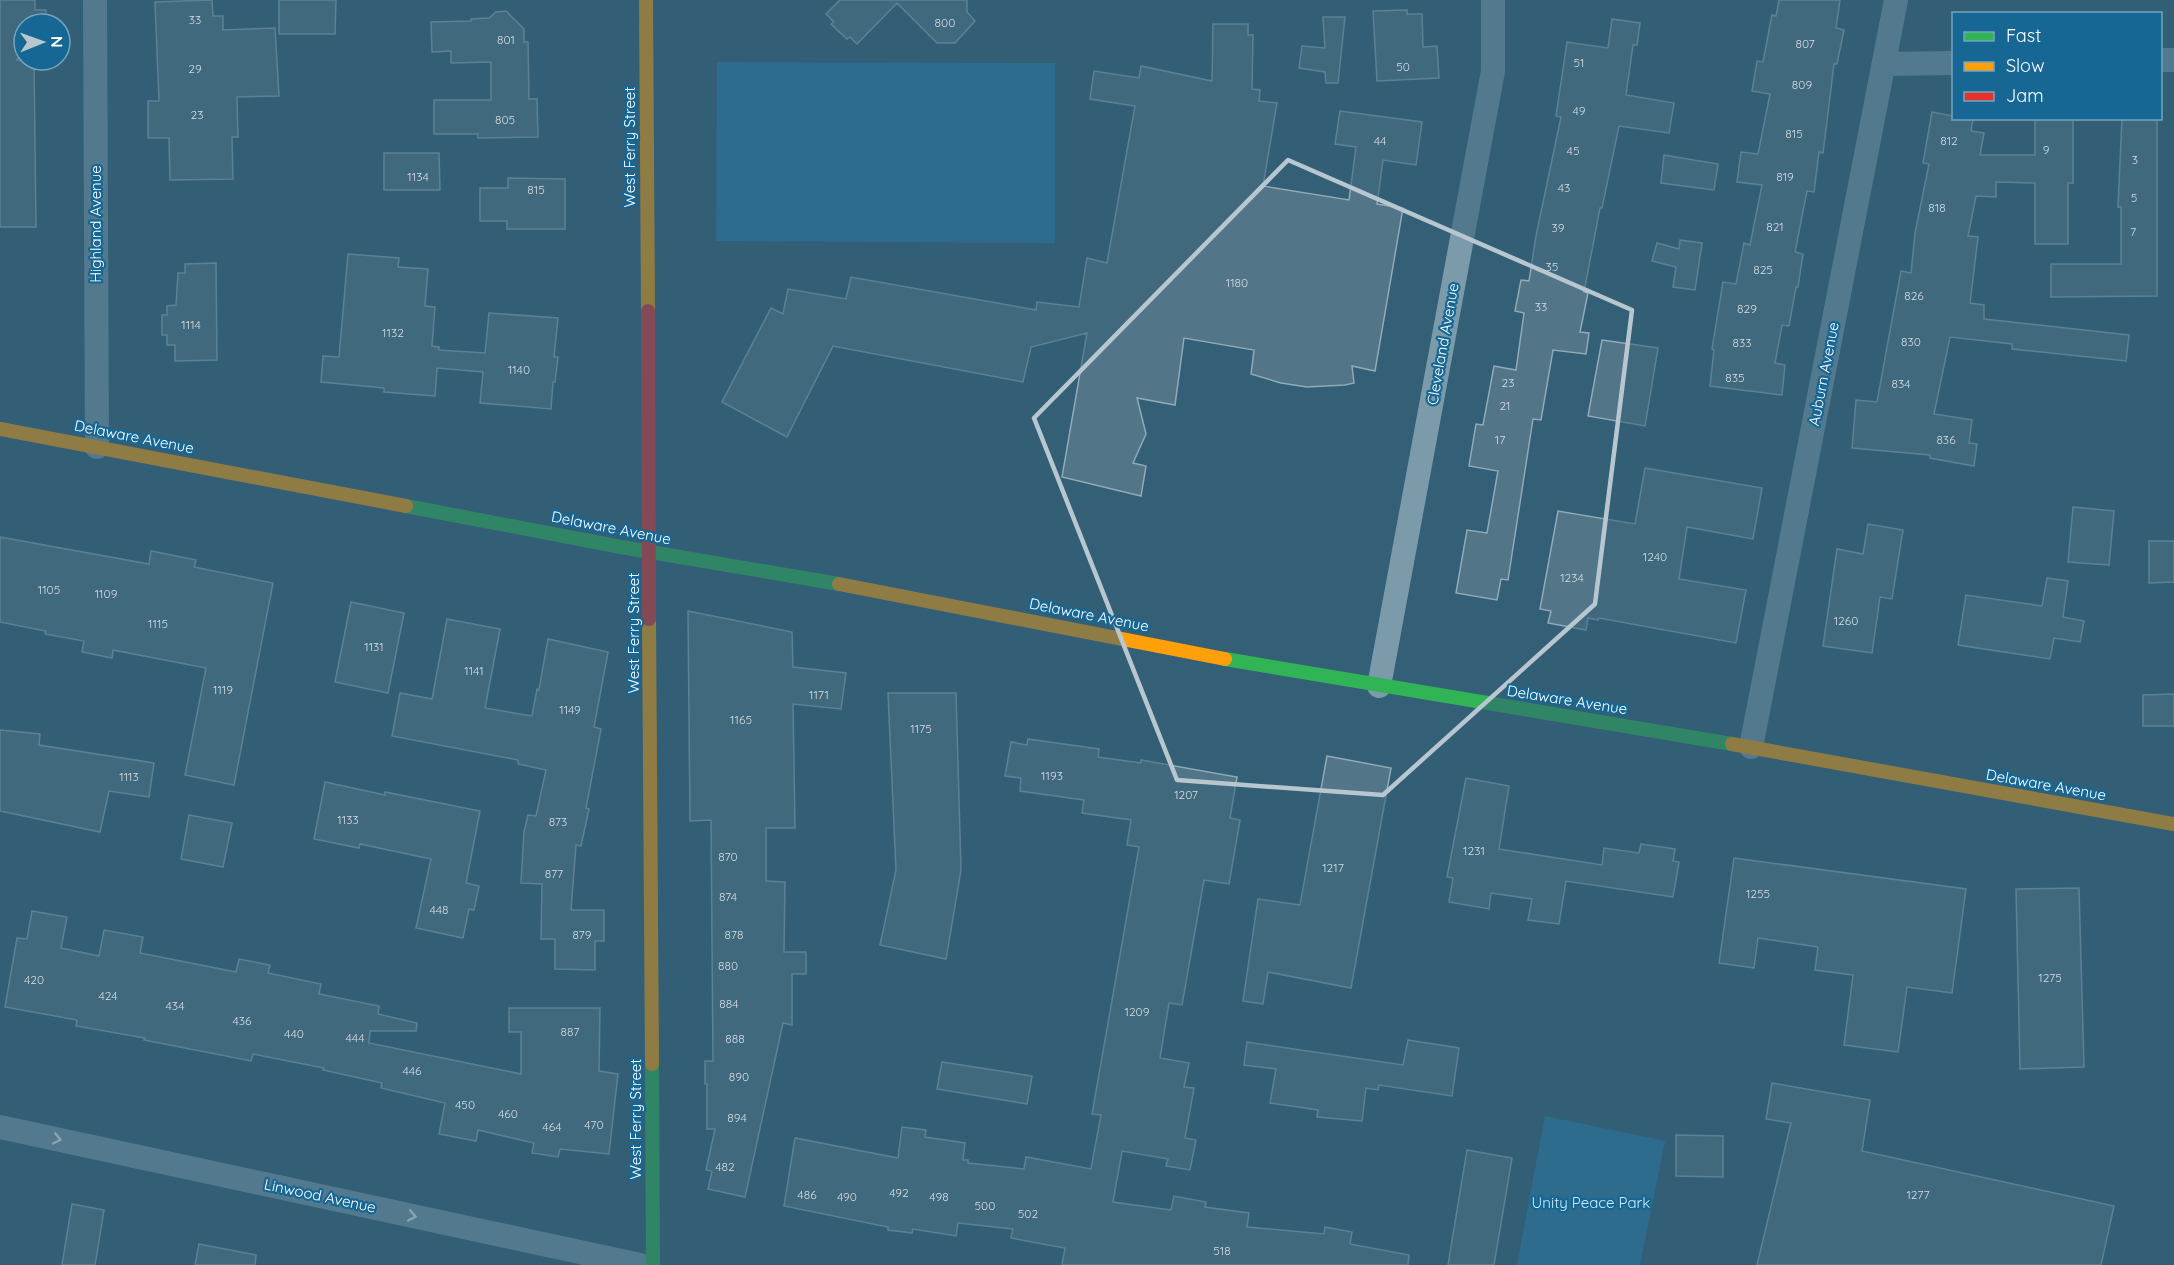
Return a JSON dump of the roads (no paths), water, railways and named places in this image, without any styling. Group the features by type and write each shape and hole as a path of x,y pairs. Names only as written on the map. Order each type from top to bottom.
{"main road":[{"name":"West Ferry Street","path":"646,0 653,1265"},
{"name":"Delaware Avenue","path":"0,429 649,552 874,590 1188,652 1751,747 2174,825"}],"street":[{"name":"Highland Avenue","path":"95,0 97,447"},
{"name":"Cleveland Avenue","path":"1379,686 1493,71 1493,0"},
{"name":"Auburn Avenue","path":"1751,747 1896,0"},
{"path":"1884,64 1952,63"},
{"name":"Linwood Avenue","path":"0,1126 640,1265"}],"park label":[{"name":"Unity Peace Park","path":"1591,1203"}]}
